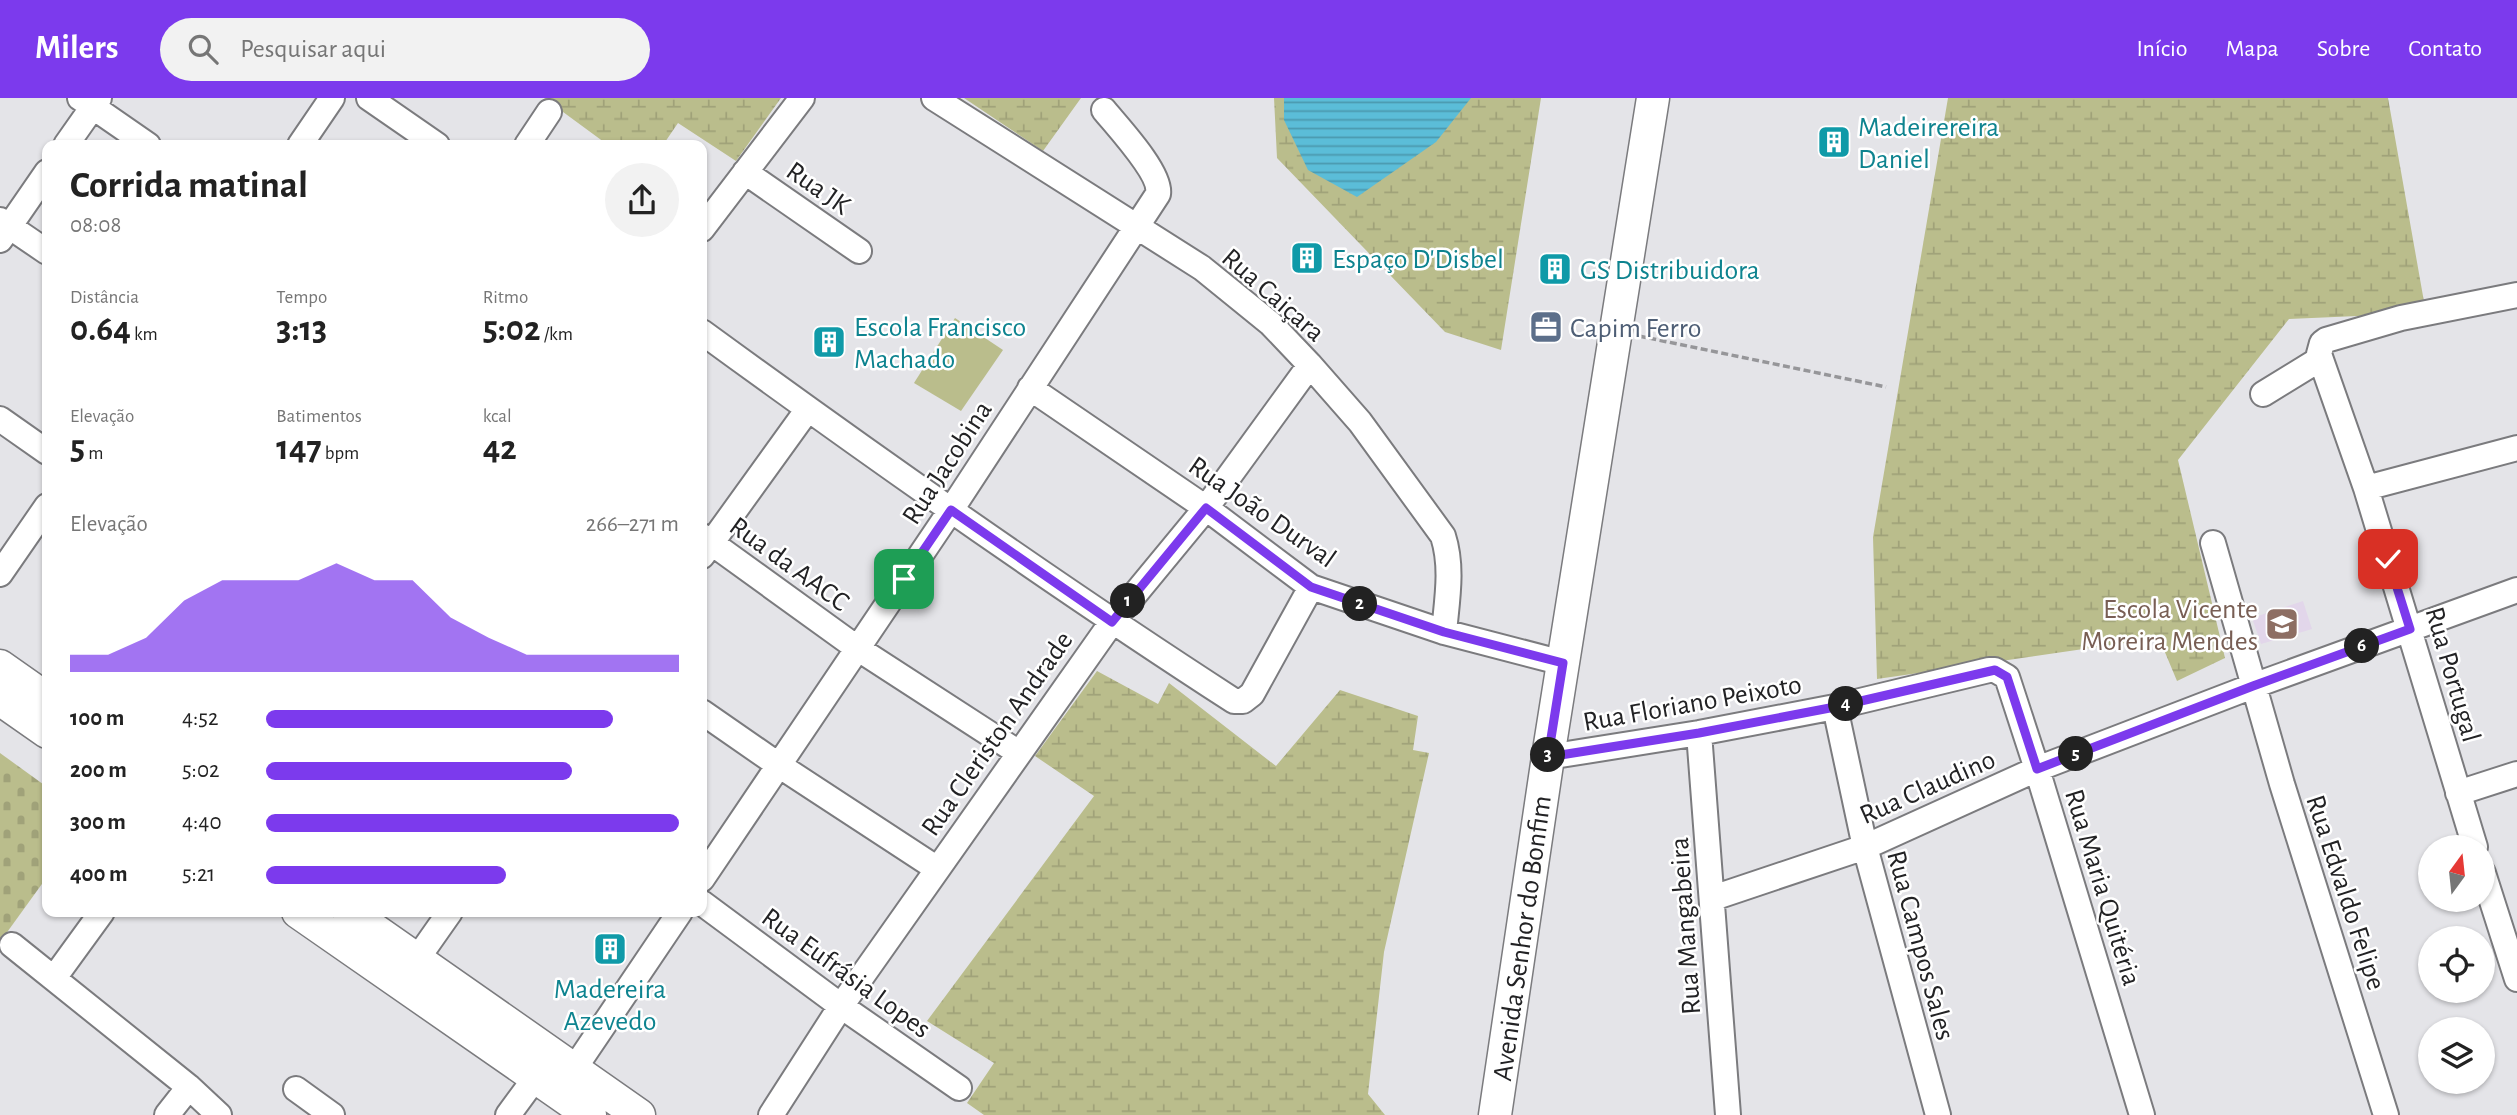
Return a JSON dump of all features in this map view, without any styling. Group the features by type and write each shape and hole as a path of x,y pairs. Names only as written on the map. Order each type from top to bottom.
{"main road":[{"name":"Avenida Senhor do Bonfim","path":"1495,1115 1548,757 1653,98"},
{"path":"0,666 42,695"},
{"path":"0,699 42,728"},
{"path":"305,917 590,1115"},
{"path":"356,917 639,1115"}],"street":[{"path":"303,140 332,98"},
{"path":"369,98 431,140"},
{"path":"707,222 802,98"},
{"name":"Rua Caiçara","path":"934,98 1202,268 1271,324 1360,422 1443,536 1448,551 1449,569 1444,632"},
{"path":"69,140 90,101 141,140"},
{"name":"Rua Jacobina","path":"707,871 951,510 1158,194 1159,186 1156,180 1104,110"},
{"path":"530,140 549,112"},
{"name":"Rua JK","path":"745,172 859,251"},
{"path":"42,178 3,229 42,249"},
{"path":"2263,394 2320,359 2320,349 2326,340 2401,318 2517,295"},
{"path":"707,336 1112,622 1234,701 1243,701 1252,694 1311,587"},
{"name":"Rua Portugal","path":"2320,359 2366,488 2471,835"},
{"name":"Rua Cleriston Andrade","path":"771,1115 841,1006 936,868 1112,622 1206,508 1310,365"},
{"name":"Rua João Durval","path":"1030,388 1206,508 1311,587 1444,632 1563,663"},
{"path":"707,542 808,409"},
{"path":"0,419 42,448"},
{"path":"2366,488 2517,448"},
{"path":"0,573 42,513"},
{"name":"Rua Edvaldo Felipe","path":"2213,543 2253,686 2386,1115"},
{"name":"Rua da AACC","path":"707,546 1019,753"},
{"name":"Rua Claudino","path":"1713,898 1865,847 2037,769 2253,686 2517,590"},
{"name":"Rua Floriano Peixoto","path":"1548,757 1699,733 1835,707 1989,670 1995,670 2007,677"},
{"name":"Rua Maria Quitéria","path":"2007,677 2142,1115"},
{"name":"Rua Campos Sales","path":"1835,707 1865,847 1938,1115"},
{"path":"707,715 936,868"},
{"name":"Rua Mangabeira","path":"1699,733 1728,1115"},
{"path":"2458,793 2517,774"},
{"name":"Rua Eufrásia Lopes","path":"707,907 841,1006 959,1088"},
{"path":"2496,912 2517,979"},
{"path":"54,978 98,917"},
{"path":"417,959 446,917"},
{"path":"573,1069 677,917"},
{"path":"12,945 189,1087 219,1115"},
{"path":"508,1115 536,1077"},
{"path":"167,1115 189,1087"},
{"path":"296,1089 332,1115"}],"path":[{"path":"1616,332 1886,387"}],"shaded area":[{"name":"Escola Vicente Moreira Mendes","path":"2303,601 2312,629 2261,644 2252,618"}],"green space":[{"path":"544,98 781,98 736,161 678,123 666,140 601,140"},
{"path":"964,98 1081,98 1043,151"},
{"path":"1274,98 1541,98 1501,350 1445,332 1277,158"},
{"path":"1948,98 2388,98 2426,313 2289,319 2178,460 2225,658 2177,681 2159,638 1877,679 1873,537"},
{"path":"955,318 1003,350 961,411 914,383"},
{"path":"1097,671 1158,704 1169,683 1276,766 1340,690 1418,716 1413,750 1429,753 1384,952 1368,1094 1385,1115 984,1115 967,1103 994,1063 927,1021 1094,796 1035,756"},
{"path":"0,753 42,783 42,884 0,942"}],"water":[{"path":"1284,98 1471,98 1436,142 1357,197 1308,170 1284,120"}],"place":[{"name":"Madeirereira Daniel","path":"1834,142"},
{"name":"Espaço D'Disbel","path":"1307,258"},
{"name":"GS Distribuidora","path":"1555,269"},
{"name":"Capim Ferro","path":"1546,327"},
{"name":"Escola Francisco Machado","path":"829,342"},
{"name":"Escola Vicente Moreira Mendes","path":"2282,624"},
{"name":"Madereira Azevedo","path":"610,949"}],"route":[{"path":"904,579 951,510 1112,622 1206,508 1311,587 1444,632 1563,663 1548,757 1699,733 1835,707 1995,670 2007,677 2037,769 2410,629 2388,559"}]}
